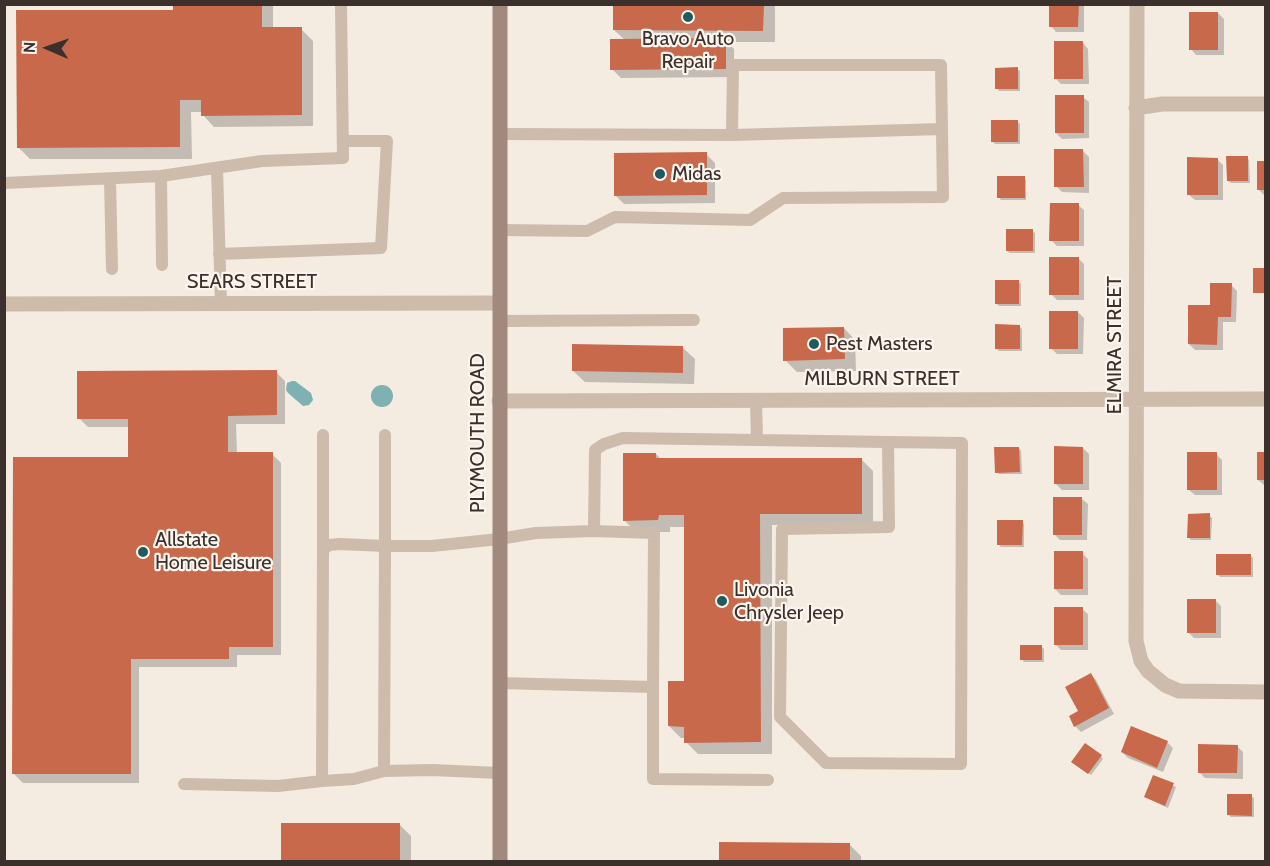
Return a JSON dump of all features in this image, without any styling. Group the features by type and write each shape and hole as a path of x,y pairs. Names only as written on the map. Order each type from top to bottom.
{"main road":[{"name":"PLYMOUTH ROAD","path":"500,4 500,861"}],"street":[{"name":"ELMIRA STREET","path":"1137,4 1136,640 1141,661 1157,679 1179,691 1266,692"},
{"path":"1136,108 1162,104 1266,104"},
{"name":"SEARS STREET","path":"4,304 499,303"},
{"name":"MILBURN STREET","path":"499,401 1266,399"}],"lane":[{"path":"4,183 161,176 262,161 343,158 341,4"},
{"path":"499,230 587,231 615,217 750,220 783,198 943,197 941,65 733,65 732,135"},
{"path":"499,134 732,135 942,129"},
{"path":"219,254 381,248 387,141 343,141"},
{"path":"218,168 221,303"},
{"path":"161,176 162,265"},
{"path":"110,178 112,269"},
{"path":"499,321 694,320"},
{"path":"756,400 757,440"},
{"path":"322,781 323,435"},
{"path":"384,771 385,435"},
{"path":"594,531 595,450 604,444 623,438 962,442 961,764 826,763 780,717 782,529 889,527 888,442"},
{"path":"323,550 329,545 340,544 432,546 536,533 594,531 654,533 653,779 768,780"},
{"path":"499,683 653,687"},
{"path":"184,784 278,786 354,779 384,771 432,770 499,773"}],"water":[{"path":"292,381 311,393 313,400 309,405 303,406 288,393 287,383"},
{"path":"378,385 386,385 393,392 393,400 386,407 378,407 371,400 371,392"}],"building":[{"path":"173,4 262,4 262,27 302,27 302,115 201,116 201,100 180,100 180,147 17,148 16,10 173,10"},
{"name":"Bravo Auto Repair","path":"613,4 764,4 763,31 613,30"},
{"path":"1049,4 1079,4 1078,27 1049,27"},
{"path":"1189,12 1218,12 1218,50 1189,50"},
{"path":"726,38 726,69 610,70 610,39"},
{"path":"1054,41 1083,41 1083,79 1054,79"},
{"path":"1018,67 1018,89 995,89 995,68"},
{"path":"1055,95 1084,95 1084,133 1055,133"},
{"path":"991,120 1018,120 1018,142 991,142"},
{"path":"1054,149 1083,149 1084,187 1054,187"},
{"name":"Midas","path":"707,152 707,195 614,196 614,153"},
{"path":"1226,156 1248,156 1248,181 1227,181"},
{"path":"1187,157 1218,158 1218,195 1187,195"},
{"path":"1257,161 1266,161 1266,190 1257,190"},
{"path":"997,176 1025,176 1025,198 997,198"},
{"path":"1050,203 1079,203 1079,241 1049,241"},
{"path":"1006,229 1033,229 1033,251 1006,251"},
{"path":"1049,257 1079,257 1079,295 1049,295"},
{"path":"1253,268 1266,268 1266,293 1253,293"},
{"path":"995,280 1019,280 1019,304 995,304"},
{"path":"1210,283 1232,283 1231,317 1218,317 1217,345 1188,344 1188,305 1210,305"},
{"path":"1049,311 1078,311 1078,349 1049,349"},
{"path":"995,324 1020,325 1020,349 995,349"},
{"name":"Pest Masters","path":"844,327 845,359 783,361 783,328"},
{"path":"572,344 683,346 683,373 572,371"},
{"name":"Allstate Home Leisure","path":"277,370 277,415 228,416 228,452 273,452 273,647 229,647 229,659 131,659 131,774 12,774 13,457 128,457 128,419 77,419 77,371"},
{"path":"1054,446 1083,447 1083,484 1054,484"},
{"path":"994,447 1019,447 1020,472 995,473"},
{"path":"1187,452 1217,452 1217,490 1187,490"},
{"path":"1257,452 1266,452 1266,480 1257,480"},
{"name":"Livonia Chrysler Jeep","path":"623,453 656,453 656,458 862,458 862,514 760,514 761,742 684,743 684,727 668,726 668,681 684,681 684,515 659,515 658,520 623,521"},
{"path":"1053,497 1082,497 1082,535 1053,535"},
{"path":"1210,513 1210,538 1187,538 1188,514"},
{"path":"997,520 1023,520 1022,545 997,545"},
{"path":"1054,551 1083,551 1083,589 1054,589"},
{"path":"1216,554 1251,554 1251,575 1216,575"},
{"path":"1187,599 1216,599 1216,633 1187,633"},
{"path":"1054,607 1083,607 1083,645 1054,645"},
{"path":"1020,645 1042,645 1042,660 1020,660"},
{"path":"1091,673 1109,708 1074,727 1069,716 1078,711 1065,687"},
{"path":"1131,726 1168,741 1157,768 1121,752"},
{"path":"1085,743 1102,755 1088,774 1071,762"},
{"path":"1198,744 1238,745 1237,773 1198,773"},
{"path":"1153,775 1174,783 1165,806 1144,797"},
{"path":"1227,794 1252,794 1252,816 1227,815"},
{"path":"281,823 400,823 400,862 281,862"},
{"path":"719,842 850,843 850,862 719,862"}],"place":[{"name":"Bravo Auto Repair","path":"688,17"},
{"name":"Midas","path":"660,174"},
{"name":"Pest Masters","path":"814,344"},
{"name":"Allstate Home Leisure","path":"143,552"},
{"name":"Livonia Chrysler Jeep","path":"722,601"}]}
